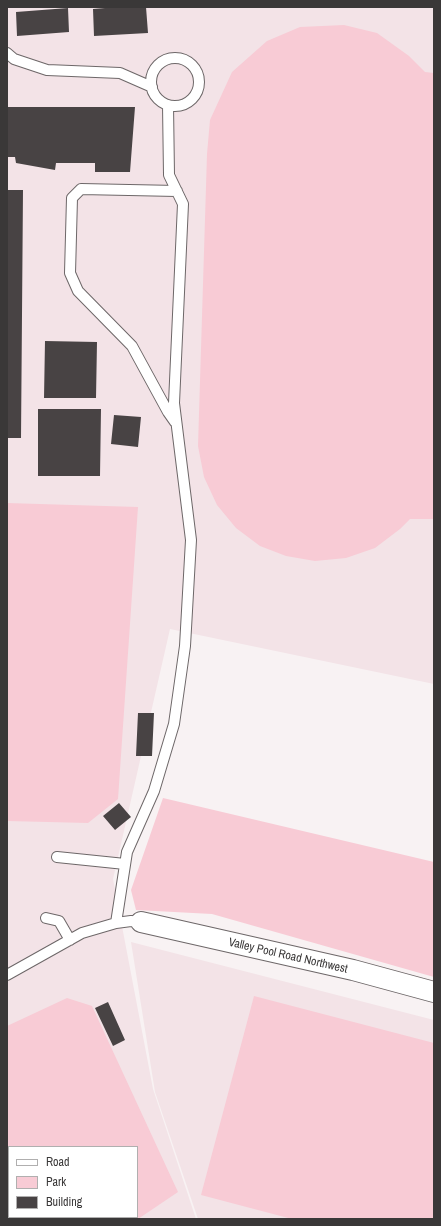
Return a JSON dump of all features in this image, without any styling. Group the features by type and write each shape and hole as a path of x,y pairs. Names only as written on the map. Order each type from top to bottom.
{"street":[{"name":"Valley Pool Road Northwest","path":"142,922 353,970 434,992"}],"lane":[{"path":"7,53 14,60 47,70 120,74 152,87"},
{"path":"179,58 193,65 197,71 199,86 196,94 191,100 184,104 176,106 168,105 155,95 152,87 151,79 154,71 164,60 179,58"},
{"path":"116,923 127,852 154,791 174,724 185,646 191,540 174,403 183,204 168,175 168,105"},
{"path":"176,423 168,412 132,346 78,291 70,273 72,198 80,189 177,191"},
{"path":"57,857 125,864"},
{"path":"46,918 59,921 70,940"},
{"path":"7,975 82,933 116,923 131,921 142,922"}],"shaded area":[{"path":"7,7 434,7 434,684 170,629 113,879 153,1089 196,1219 7,1219"},
{"path":"131,942 434,1020 434,1219 198,1219 155,1092"}],"green space":[{"path":"344,25 377,33 409,56 425,72 434,73 434,519 410,519 400,529 375,548 346,558 315,561 286,556 260,546 236,528 217,505 204,477 198,446 207,154 210,120 232,72 267,41 300,27"},
{"path":"7,503 138,507 118,799 88,823 7,821"},
{"path":"163,798 434,862 434,977 212,914 136,910 131,890"},
{"path":"254,996 434,1043 434,1219 292,1219 201,1195"},
{"path":"67,998 92,1006 178,1192 138,1219 7,1219 7,1026"}],"building":[{"path":"146,7 148,33 94,36 93,9"},
{"path":"68,8 69,32 17,36 16,12"},
{"path":"7,107 135,107 130,172 95,172 95,163 56,163 55,170 16,163 15,157 7,157"},
{"path":"7,190 23,190 21,438 7,438"},
{"path":"45,341 97,342 96,398 44,398"},
{"path":"38,409 101,409 100,476 38,476"},
{"path":"114,415 141,417 138,447 111,444"},
{"path":"138,713 154,713 152,756 136,756"},
{"path":"119,803 131,817 115,830 103,816"},
{"path":"108,1002 125,1040 113,1046 95,1008"}]}
